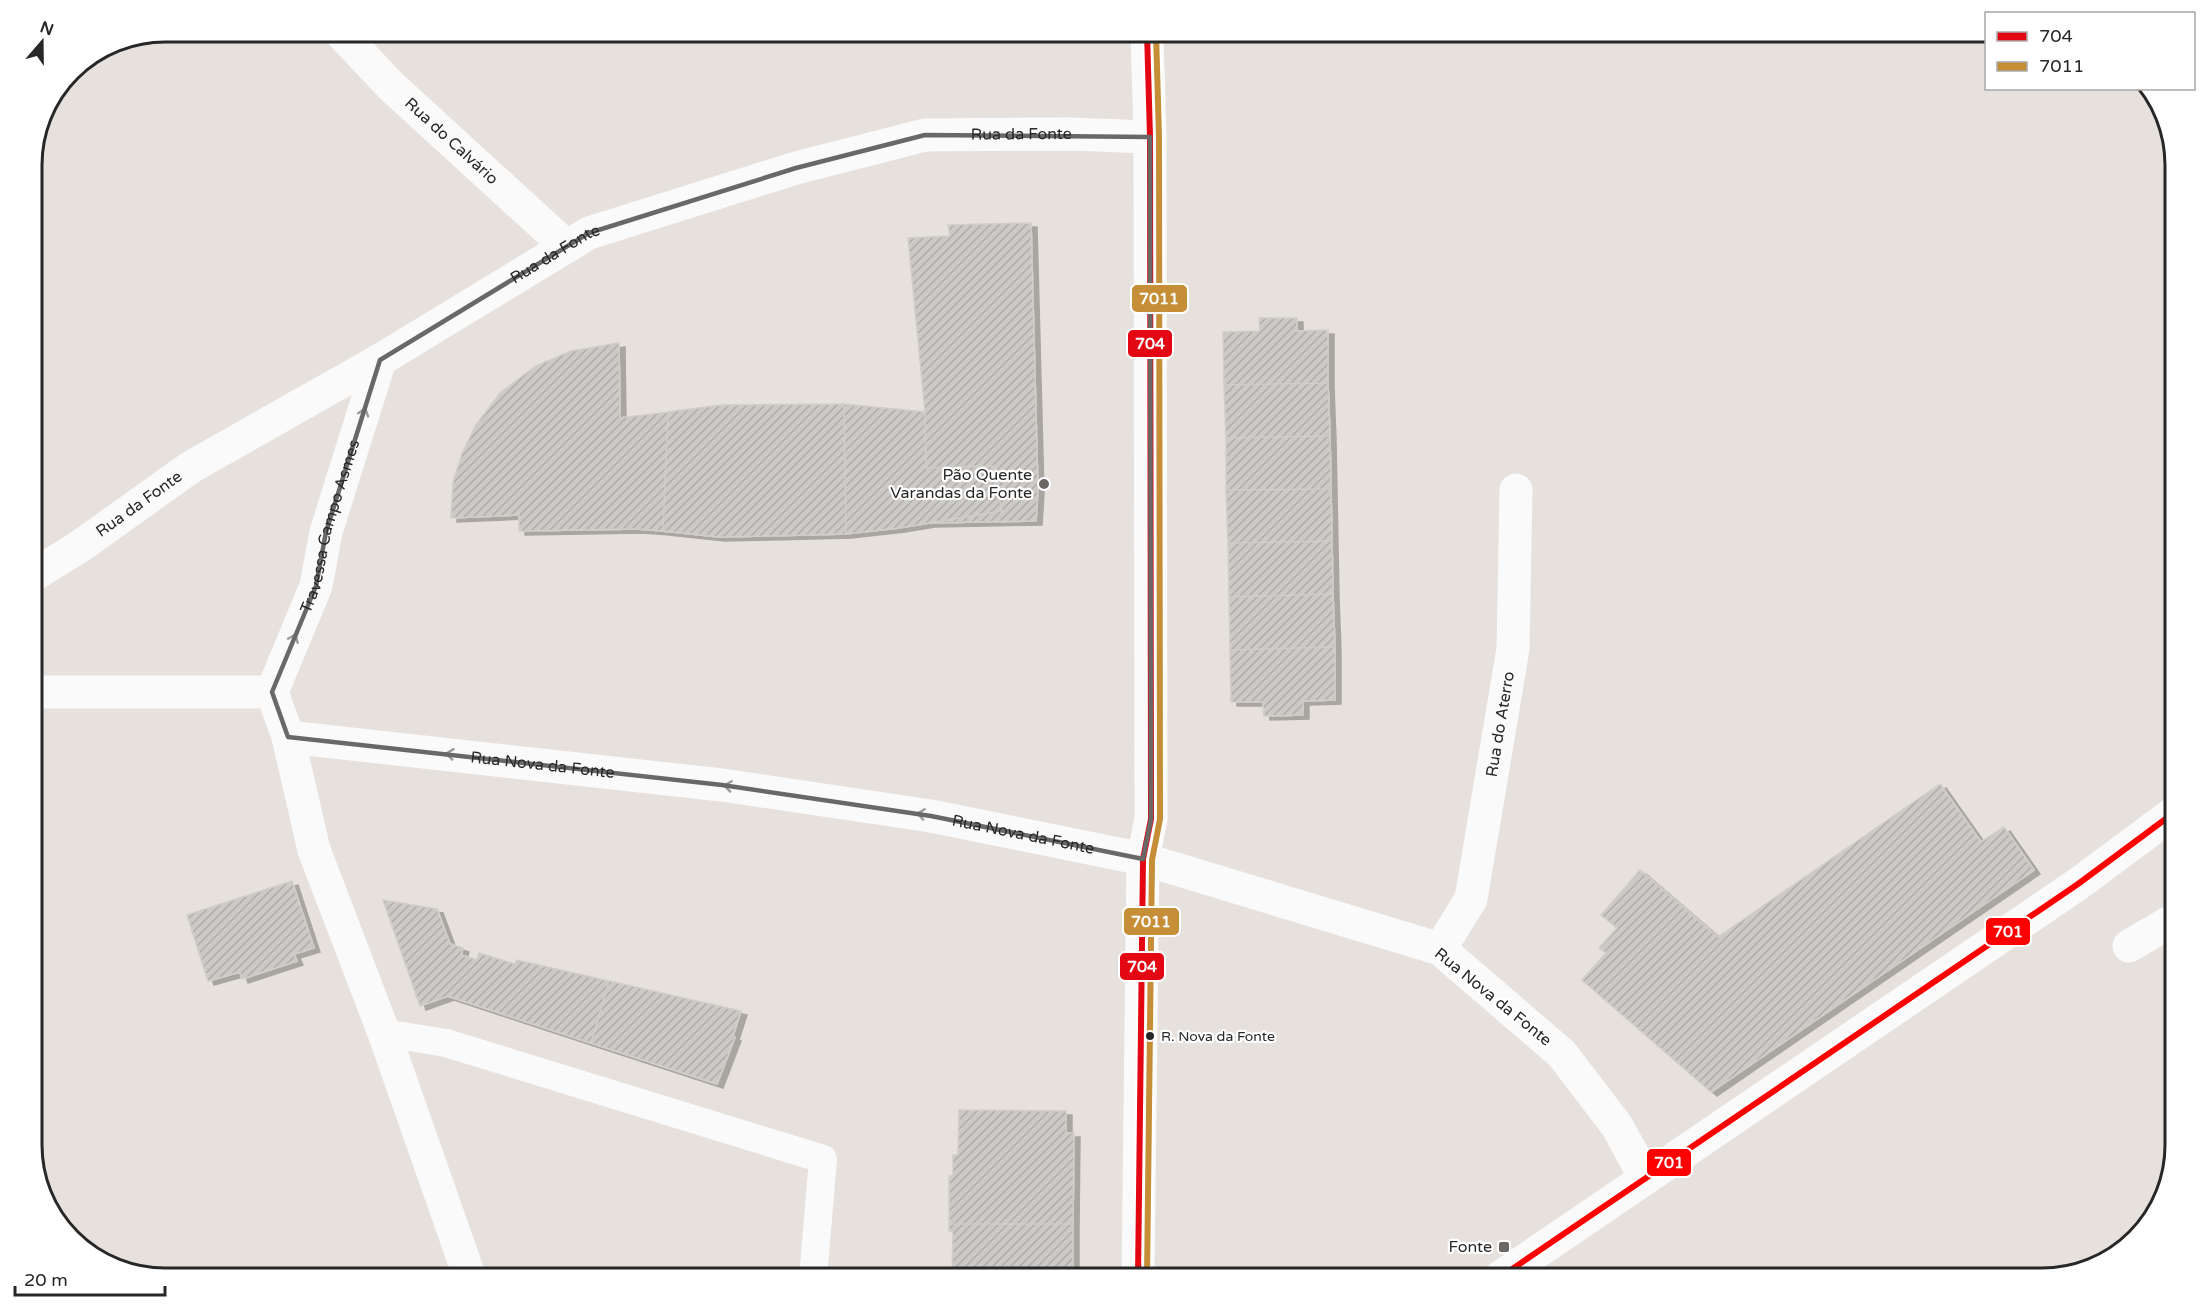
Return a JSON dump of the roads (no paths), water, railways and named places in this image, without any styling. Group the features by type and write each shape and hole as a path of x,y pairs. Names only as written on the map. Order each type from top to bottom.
{"street":[{"name":"Rua do Calvário","path":"349,42 391,86 566,246"},
{"path":"1138,1268 1143,859 1151,819 1150,137 1147,42"},
{"name":"Rua da Fonte","path":"42,570 79,547 192,467 380,360 589,233 796,168 925,135 1069,134 1150,137"},
{"name":"Travessa Campo Asmes","path":"272,692 316,586 326,532 380,360"},
{"name":"Rua do Aterro","path":"1440,949 1471,899 1513,649 1516,490"},
{"path":"42,692 272,692 288,737 314,850 384,1033 466,1268"},
{"name":"Rua Nova da Fonte","path":"288,737 722,785 932,816 1143,859 1440,949 1562,1054 1617,1126 1645,1177"},
{"path":"1513,1268 2078,884 2165,819"},
{"path":"2129,946 2165,926"}],"lane":[{"path":"384,1033 446,1043 823,1159 814,1268"}],"place":[{"name":"Pão Quente Varandas da Fonte","path":"1044,484"},
{"name":"R. Nova da Fonte","path":"1150,1036"},
{"name":"Fonte","path":"1504,1247"}]}
